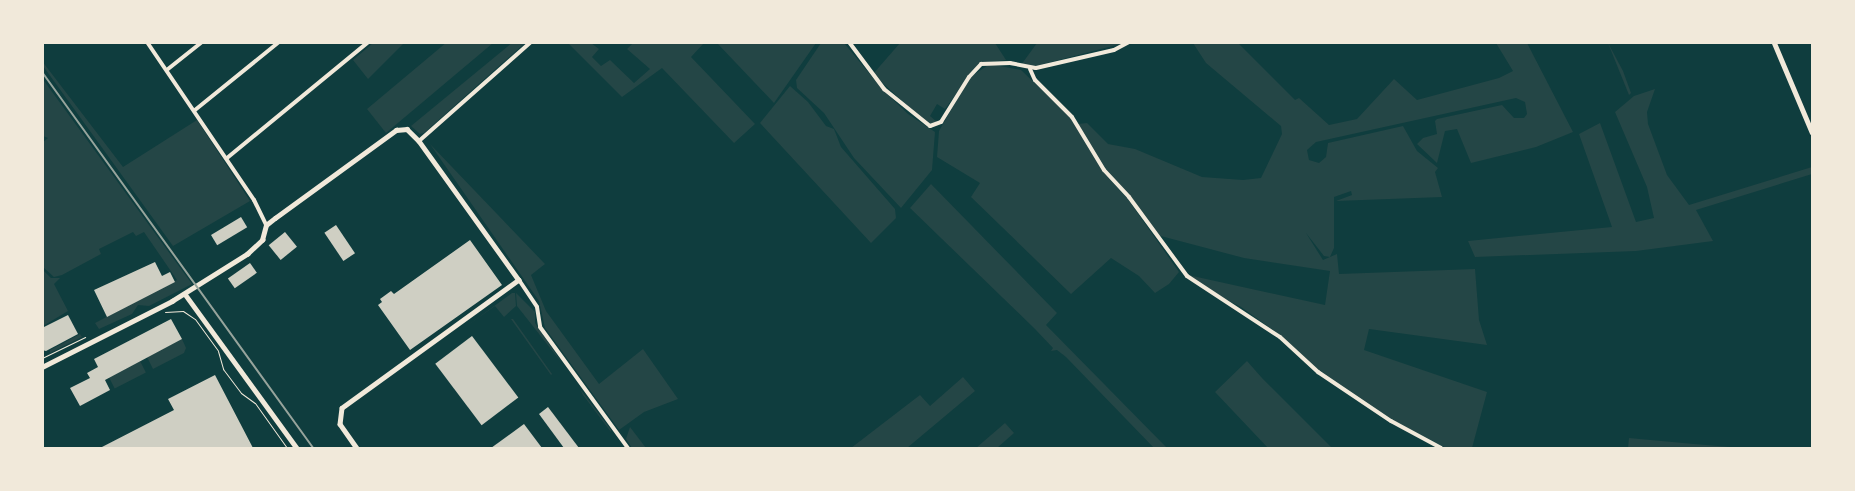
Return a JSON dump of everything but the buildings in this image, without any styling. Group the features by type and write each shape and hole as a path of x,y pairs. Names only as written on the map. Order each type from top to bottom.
{"street":[{"path":"147,42 168,69 227,158 254,200 266,225"},
{"path":"168,69 202,42"},
{"path":"195,110 279,42"},
{"path":"227,158 368,42"},
{"path":"420,141 531,42"},
{"path":"849,42 884,89 930,126 941,122 969,77 981,64 1010,63 1030,69 1108,51 1130,42"},
{"path":"1774,42 1812,132"},
{"path":"1030,69 1035,80 1072,117 1104,170 1130,198 1187,276 1273,332 1318,372 1391,421 1441,448"},
{"path":"42,367 185,294 246,254 262,240 266,225 396,130 410,130 420,141 519,280 537,307 540,327 628,448"},
{"path":"357,448 340,424 342,408 519,280"},
{"path":"185,294 297,448"}],"path":[{"path":"165,312 185,311 195,319 218,351 223,369 241,393 255,403 287,448"},
{"path":"42,358 85,338"}],"shaded area":[{"path":"405,42 368,79 353,60 373,43"},
{"path":"447,42 493,43 386,133 367,109"},
{"path":"513,42 525,43 424,133 420,134 411,126"},
{"path":"568,43 591,43 599,49 592,57 601,66 610,60 634,83 650,69 627,49 633,43 704,43 691,57 755,124 734,143 662,68 622,97"},
{"path":"717,43 816,43 774,103"},
{"path":"821,43 844,43 883,90 908,114 935,132 932,170 901,208 854,158 824,113 797,88 796,80"},
{"path":"900,43 995,43 1006,60 979,63 945,109 937,104 930,116 937,122 927,124 873,74"},
{"path":"1037,43 1124,43 1032,67 1021,65"},
{"path":"1193,43 1238,43 1295,100 1299,98 1329,125 1357,119 1394,79 1417,100 1499,78 1513,71 1496,43 1527,43 1573,132 1536,147 1471,163 1457,129 1445,131 1437,163 1417,144 1423,138 1437,134 1435,121 1437,119 1502,105 1514,118 1524,118 1527,114 1525,102 1516,98 1316,142 1307,150 1309,160 1319,163 1326,157 1328,143 1403,126 1417,151 1438,168 1435,172 1442,197 1336,201 1352,195 1351,191 1334,197 1334,248 1330,257 1337,254 1339,274 1475,269 1479,320 1487,345 1369,329 1364,350 1487,392 1472,448 1446,448 1393,420 1316,368 1280,335 1241,307 1217,295 1188,275 1325,305 1330,271 1244,258 1157,235 1132,198 1106,169 1078,124 1087,123 1108,144 1135,149 1202,177 1243,180 1261,178 1282,134 1281,126 1206,63","holes":["1306,233 1324,256 1330,257 1323,260"]},
{"path":"1608,43 1623,71 1631,93 1629,95"},
{"path":"42,61 123,167 197,120 250,201 173,246 43,66"},
{"path":"990,64 1021,70 1071,118 1104,173 1127,198 1179,272 1169,284 1155,293 1139,276 1111,258 1071,294 971,197 980,183 937,157 939,131 970,77"},
{"path":"42,78 192,284 149,306 138,305 132,314 99,329 95,323 177,280 144,232 136,236 133,232 99,249 101,254 62,275 54,277 44,268 42,143 48,138 43,136"},
{"path":"790,86 808,102 826,126 834,129 841,147 895,209 896,218 871,243 760,123"},
{"path":"1655,89 1647,112 1648,124 1667,175 1689,205 1812,167 1812,174 1696,210 1713,241 1636,251 1475,257 1468,241 1612,227 1579,134 1600,123 1636,222 1654,218 1647,187 1615,112 1634,96"},
{"path":"430,144 545,264 531,275 546,311 599,384 643,349 678,399 644,412 619,430 545,328 539,301"},
{"path":"931,184 1057,313 1046,325 1167,448 1154,448 1066,357 1057,350 1051,351 1053,348 1035,329 910,208"},
{"path":"42,269 51,278 60,278 54,284 68,311 43,326"},
{"path":"512,293 515,293 516,306 504,317 495,306 464,328"},
{"path":"516,293 535,312 535,323 562,363 517,306"},
{"path":"511,319 513,319 551,375"},
{"path":"80,334 82,337 50,353 50,350"},
{"path":"182,339 186,348 184,353 153,369 147,357"},
{"path":"140,361 146,373 115,388 109,377"},
{"path":"1247,361 1332,448 1268,448 1215,392"},
{"path":"963,377 975,391 907,448 851,448 920,395 930,406"},
{"path":"580,389 611,430 611,432 583,395"},
{"path":"1005,423 1014,433 997,448 976,448"},
{"path":"630,427 646,448 632,448 626,439"},
{"path":"1629,438 1694,444 1742,448 1628,448"}],"railway":[{"path":"42,72 313,448"}]}
